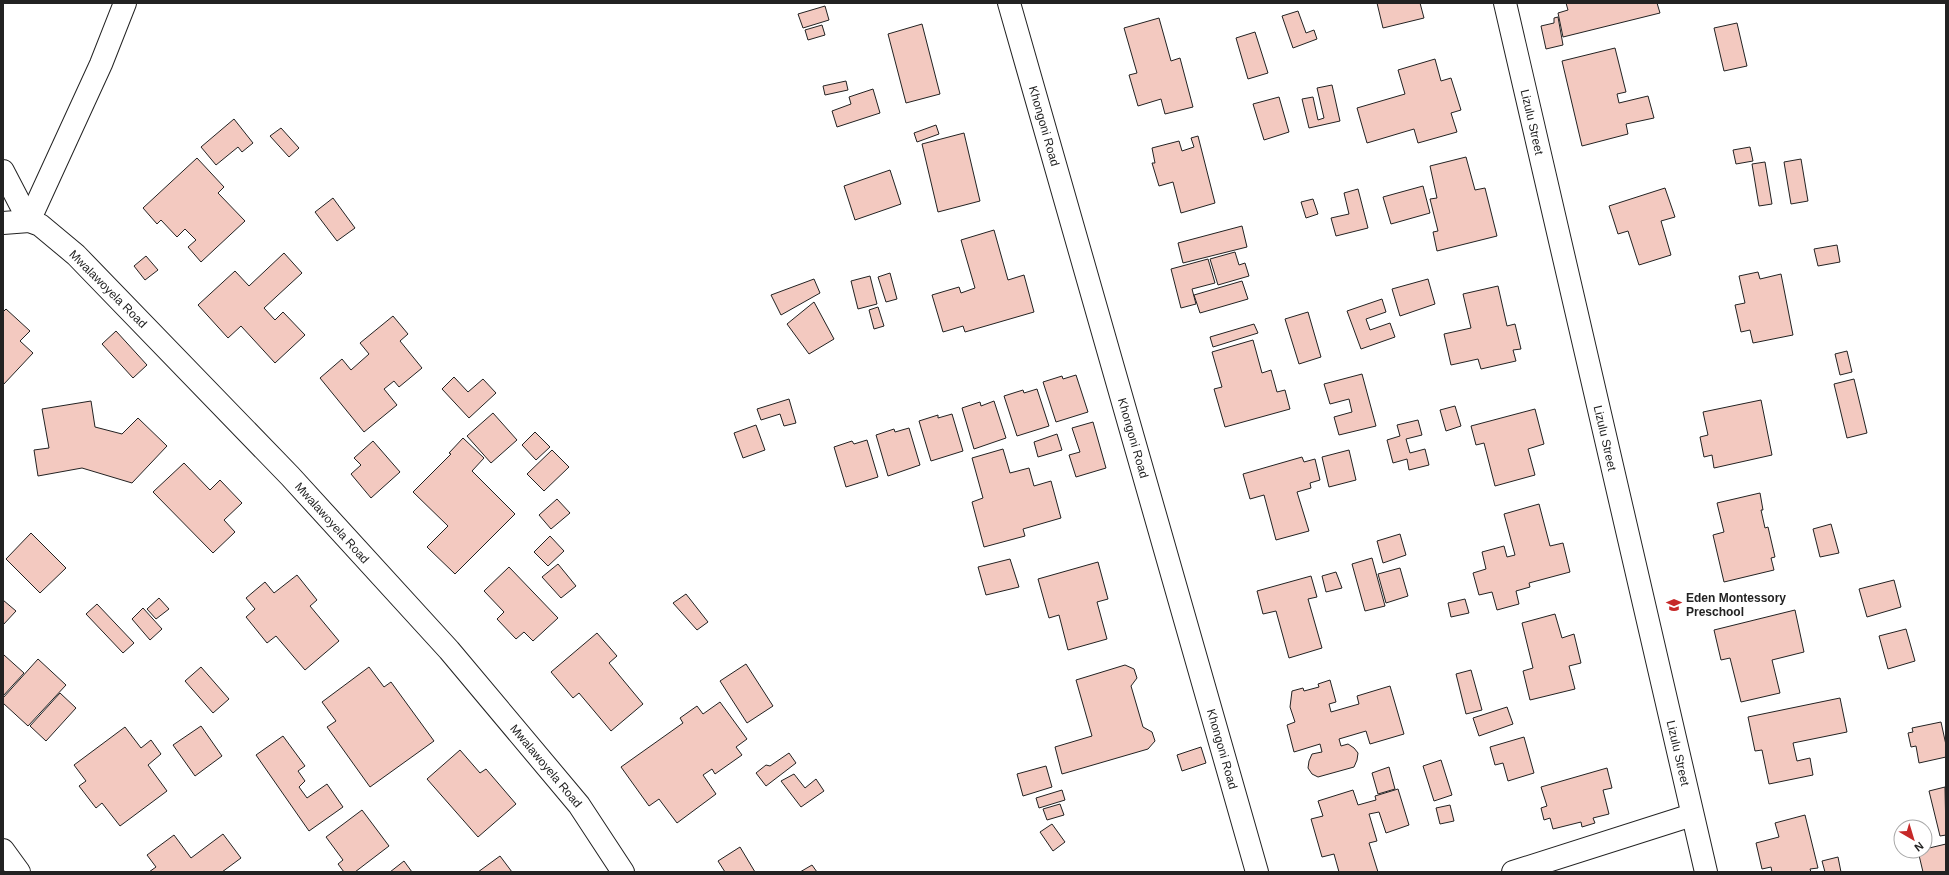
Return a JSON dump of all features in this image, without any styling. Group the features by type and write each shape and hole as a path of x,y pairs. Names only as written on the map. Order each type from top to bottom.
{"street":[{"path":"29,221 101,64 125,3"},
{"name":"Khongoni Road","path":"1009,3 1257,872"},
{"name":"Lizulu Street","path":"1505,3 1706,872"},
{"path":"3,171 29,221"},
{"path":"3,223 29,221"},
{"name":"Mwalawoyela Road","path":"29,221 40,225 76,255 290,476 449,650 579,805 623,872"},
{"path":"1513,872 1692,815"},
{"path":"3,850 19,872"}],"building":[{"path":"1377,3 1420,3 1424,18 1383,28"},
{"path":"1566,3 1657,3 1660,13 1563,37 1558,13 1568,10"},
{"path":"825,6 829,20 803,28 798,14"},
{"path":"1298,11 1306,33 1314,30 1317,39 1293,48 1282,16"},
{"path":"1558,17 1563,45 1546,49 1541,26 1554,23 1554,18"},
{"path":"1159,18 1171,61 1180,58 1193,107 1165,114 1161,99 1138,106 1129,75 1137,73 1124,28"},
{"path":"1737,23 1747,66 1724,71 1714,28"},
{"path":"922,24 940,94 906,103 888,34"},
{"path":"822,25 825,35 808,40 805,30"},
{"path":"1255,32 1268,73 1248,79 1236,38"},
{"path":"1615,48 1626,92 1617,94 1619,103 1648,96 1654,118 1626,124 1628,134 1582,146 1562,61"},
{"path":"1435,59 1441,81 1451,78 1461,110 1451,113 1457,132 1418,143 1414,129 1367,143 1357,108 1405,94 1398,70"},
{"path":"846,81 848,90 825,95 823,86"},
{"path":"1332,85 1340,121 1309,128 1302,99 1313,97 1318,120 1324,118 1317,88"},
{"path":"873,89 880,113 837,127 832,111 851,104 849,97"},
{"path":"1279,97 1289,132 1264,140 1253,104"},
{"path":"234,119 253,143 242,152 238,147 216,165 201,147"},
{"path":"936,125 939,134 917,142 914,133"},
{"path":"281,128 299,148 289,157 270,136"},
{"path":"964,133 980,201 938,212 922,144"},
{"path":"1198,136 1215,203 1181,213 1173,182 1159,186 1152,163 1155,163 1152,148 1179,141 1182,151 1194,147 1191,138"},
{"path":"1750,147 1753,161 1736,164 1733,150"},
{"path":"1466,157 1475,190 1485,188 1497,236 1437,251 1433,232 1438,231 1430,199 1437,198 1430,166"},
{"path":"197,158 224,187 218,193 245,221 201,262 188,247 196,240 185,229 177,237 161,220 157,224 143,208"},
{"path":"1801,159 1808,201 1791,204 1784,162"},
{"path":"1765,162 1772,204 1759,206 1752,164"},
{"path":"890,170 901,204 855,220 844,186"},
{"path":"1423,186 1430,213 1391,224 1383,197"},
{"path":"1665,188 1675,217 1661,221 1671,255 1639,265 1628,231 1618,234 1609,206"},
{"path":"1358,189 1368,228 1336,236 1331,218 1349,214 1344,193"},
{"path":"333,198 355,228 337,241 315,212"},
{"path":"1313,199 1318,214 1306,218 1301,202"},
{"path":"1242,226 1247,247 1183,263 1178,243"},
{"path":"994,230 1008,280 1024,275 1034,312 965,332 963,326 943,332 932,295 959,287 961,293 975,288 961,240"},
{"path":"1837,245 1840,262 1818,266 1814,249"},
{"path":"1235,252 1239,265 1245,263 1249,276 1218,285 1210,259"},
{"path":"284,253 302,273 264,308 275,320 283,312 305,335 275,363 241,326 228,338 198,305 235,271 249,286"},
{"path":"146,256 158,270 145,280 134,266"},
{"path":"1208,259 1215,283 1192,289 1196,304 1181,308 1171,269"},
{"path":"1758,272 1760,279 1781,274 1793,335 1753,343 1750,330 1741,332 1735,305 1745,303 1739,276"},
{"path":"890,273 897,299 886,302 878,277"},
{"path":"870,276 877,304 858,309 851,281"},
{"path":"814,279 820,293 781,315 771,295"},
{"path":"1428,279 1435,304 1400,316 1392,289"},
{"path":"1242,281 1248,299 1200,313 1194,295"},
{"path":"1498,286 1507,326 1515,324 1521,349 1513,350 1516,361 1481,369 1478,359 1451,365 1444,334 1471,328 1463,294"},
{"path":"1382,299 1386,312 1366,319 1370,330 1390,323 1395,337 1361,349 1347,311"},
{"path":"814,302 834,339 809,354 787,324"},
{"path":"878,307 884,326 874,329 869,310"},
{"path":"6,309 30,331 20,341 33,353 3,385 3,312"},
{"path":"1308,312 1321,357 1299,364 1285,319"},
{"path":"393,316 408,334 400,341 422,368 399,387 394,381 384,389 397,405 364,432 320,378 342,359 351,370 369,354 360,343"},
{"path":"1254,324 1258,333 1213,347 1210,337"},
{"path":"116,331 147,365 133,378 102,344"},
{"path":"1253,340 1262,373 1271,370 1277,392 1285,390 1290,409 1225,427 1214,389 1222,387 1212,352"},
{"path":"1847,351 1852,372 1840,375 1835,354"},
{"path":"1362,374 1376,426 1339,435 1334,417 1352,412 1349,399 1330,404 1324,384"},
{"path":"1076,375 1088,412 1056,422 1043,382 1062,376 1063,379"},
{"path":"454,377 468,392 483,379 496,393 469,418 442,389"},
{"path":"1854,379 1867,433 1847,438 1834,384"},
{"path":"1037,389 1049,426 1017,436 1004,396 1023,390 1024,393"},
{"path":"789,399 796,423 784,426 780,414 761,420 757,409"},
{"path":"1761,400 1772,455 1714,468 1712,455 1704,457 1700,437 1708,435 1703,412"},
{"path":"91,401 95,427 122,434 138,418 167,446 132,483 82,468 38,476 34,450 49,448 42,409"},
{"path":"994,401 1006,438 974,449 962,408 980,402 981,406"},
{"path":"1455,406 1461,426 1446,431 1440,410"},
{"path":"1535,409 1544,444 1528,449 1535,475 1495,486 1484,443 1476,445 1471,426"},
{"path":"493,413 517,440 491,463 467,436"},
{"path":"952,414 963,451 931,461 919,421 938,415 938,418"},
{"path":"1418,420 1422,435 1406,439 1410,453 1425,449 1429,465 1409,470 1407,459 1393,463 1387,440 1400,436 1397,425"},
{"path":"1093,422 1106,468 1076,477 1069,455 1080,452 1072,428"},
{"path":"756,425 765,450 743,458 734,433"},
{"path":"909,428 920,465 888,476 876,435 894,429 895,432"},
{"path":"535,432 550,447 536,460 522,445"},
{"path":"1057,434 1062,450 1038,457 1034,442"},
{"path":"463,438 484,458 472,471 515,514 455,574 427,547 448,526 413,492 451,454 449,453"},
{"path":"867,440 878,477 846,487 834,447 852,441 854,444"},
{"path":"373,441 400,472 371,498 351,474 361,465 354,458"},
{"path":"1003,449 1010,473 1029,468 1034,486 1051,481 1061,518 1023,529 1025,536 984,547 972,502 983,498 972,458"},
{"path":"552,450 569,467 544,491 527,474"},
{"path":"1349,450 1356,480 1329,487 1322,457"},
{"path":"1302,457 1304,462 1315,459 1320,480 1310,483 1311,488 1297,492 1309,531 1276,540 1264,495 1250,499 1243,474"},
{"path":"184,463 210,490 220,480 242,503 224,520 235,532 213,553 153,492"},
{"path":"1760,493 1763,510 1761,510 1765,528 1768,527 1775,557 1771,558 1774,570 1724,582 1713,535 1724,532 1717,503"},
{"path":"557,499 570,513 551,529 539,515"},
{"path":"1539,504 1550,546 1563,543 1570,572 1529,583 1530,587 1516,591 1519,604 1497,610 1492,592 1479,595 1473,573 1486,569 1482,552 1504,546 1507,557 1515,555 1504,514"},
{"path":"1831,524 1839,553 1820,557 1813,529"},
{"path":"31,533 66,568 40,593 6,559"},
{"path":"1400,534 1406,555 1383,563 1377,541"},
{"path":"550,536 564,551 548,566 534,552"},
{"path":"1372,558 1385,606 1365,611 1352,564"},
{"path":"1010,559 1019,587 986,595 978,567"},
{"path":"1098,562 1108,599 1097,602 1107,639 1068,650 1059,615 1049,618 1038,579"},
{"path":"558,564 576,586 561,598 542,577"},
{"path":"509,567 558,618 533,641 524,632 516,639 497,619 504,612 484,591"},
{"path":"1400,568 1408,596 1386,603 1378,574"},
{"path":"1336,572 1342,588 1326,592 1322,576"},
{"path":"297,575 317,600 310,606 339,641 305,670 276,636 267,643 246,617 255,609 246,598 265,582 274,593"},
{"path":"1311,576 1317,597 1308,599 1322,648 1289,658 1276,611 1263,614 1257,591"},
{"path":"1894,580 1901,607 1867,617 1859,589"},
{"path":"686,594 708,622 697,630 673,603"},
{"path":"159,598 169,609 156,619 147,609"},
{"path":"1465,599 1469,613 1451,617 1448,603"},
{"path":"3,600 16,611 3,625"},
{"path":"97,604 134,643 123,653 86,614"},
{"path":"143,608 162,629 150,640 132,619"},
{"path":"1795,610 1804,652 1772,660 1780,693 1741,702 1730,658 1721,660 1714,630"},
{"path":"1555,614 1562,638 1574,634 1581,663 1569,666 1575,689 1530,700 1523,671 1533,668 1522,623"},
{"path":"1906,629 1915,661 1888,669 1879,636"},
{"path":"597,633 617,656 609,663 643,704 611,731 579,693 573,698 551,672"},
{"path":"4,655 24,673 3,696 3,656"},
{"path":"38,659 66,685 28,726 3,703 3,698"},
{"path":"746,664 773,706 747,723 720,681"},
{"path":"1125,665 1134,669 1137,678 1131,686 1143,727 1152,732 1155,741 1148,749 1062,774 1055,747 1092,736 1076,680"},
{"path":"201,667 229,699 213,713 185,681"},
{"path":"369,667 384,687 391,682 434,741 370,787 327,727 336,721 322,702"},
{"path":"1471,670 1482,710 1466,714 1456,674"},
{"path":"1330,680 1336,702 1329,704 1331,712 1359,704 1357,696 1390,686 1404,734 1370,744 1366,731 1339,739 1341,746 1348,744 1358,753 1354,767 1318,777 1312,774 1308,768 1312,754 1322,752 1320,744 1294,752 1287,725 1295,722 1290,707 1292,691 1303,688 1304,691 1319,687 1318,684"},
{"path":"60,693 76,708 46,741 30,726"},
{"path":"1840,698 1847,732 1793,743 1797,761 1810,758 1813,775 1769,784 1762,750 1755,751 1748,717"},
{"path":"720,702 747,739 736,747 742,755 715,774 712,769 703,775 716,794 677,823 659,799 649,806 621,767 683,723 680,718 697,706 703,714"},
{"path":"1507,707 1513,724 1479,736 1473,718"},
{"path":"1941,722 1946,745 1946,757 1919,763 1916,746 1911,747 1908,733 1913,732 1912,728"},
{"path":"201,726 222,756 195,776 173,745"},
{"path":"125,727 141,748 151,740 161,754 148,765 167,791 120,826 102,803 96,808 79,786 86,781 74,765"},
{"path":"283,736 305,766 298,771 305,781 299,787 307,798 327,784 343,807 309,831 256,755"},
{"path":"1524,737 1534,773 1508,781 1503,763 1495,765 1490,747"},
{"path":"1201,747 1206,763 1182,771 1177,755"},
{"path":"460,750 480,773 486,769 516,804 478,837 427,779"},
{"path":"789,753 796,763 766,786 756,773 766,765 770,766"},
{"path":"1441,760 1452,795 1434,801 1423,766"},
{"path":"1046,766 1052,787 1023,796 1017,774"},
{"path":"1389,767 1395,789 1378,794 1372,773"},
{"path":"1607,768 1612,788 1603,790 1609,814 1593,818 1595,823 1582,827 1581,822 1553,829 1550,818 1544,820 1541,808 1547,806 1541,787"},
{"path":"794,774 805,788 816,779 824,791 801,807 781,781"},
{"path":"1945,787 1946,835 1940,836 1929,791"},
{"path":"1398,789 1409,825 1386,833 1379,812 1369,814 1377,841 1369,843 1378,872 1339,872 1334,854 1322,857 1311,819 1323,816 1318,801 1353,790 1358,805 1376,800 1375,796"},
{"path":"1062,790 1065,800 1039,808 1036,798"},
{"path":"1060,804 1064,815 1047,820 1043,809"},
{"path":"1450,805 1454,821 1440,824 1436,808"},
{"path":"362,810 389,846 355,872 344,872 338,864 343,860 326,837"},
{"path":"1805,815 1818,868 1810,869 1811,872 1772,872 1771,867 1762,869 1756,843 1779,837 1775,823"},
{"path":"1052,824 1065,842 1053,851 1040,832"},
{"path":"223,834 241,858 222,872 149,872 156,867 147,855 174,835 191,858"},
{"path":"1946,844 1946,872 1923,872 1920,859 1933,859 1933,847"},
{"path":"740,847 755,872 725,872 718,861"},
{"path":"500,856 512,872 478,872"},
{"path":"1838,857 1841,872 1825,872 1822,861"},
{"path":"404,861 412,872 390,872"},
{"path":"812,865 817,872 800,872"}],"place":[{"name":"Eden Montessory Preschool","path":"1674,605"}]}
